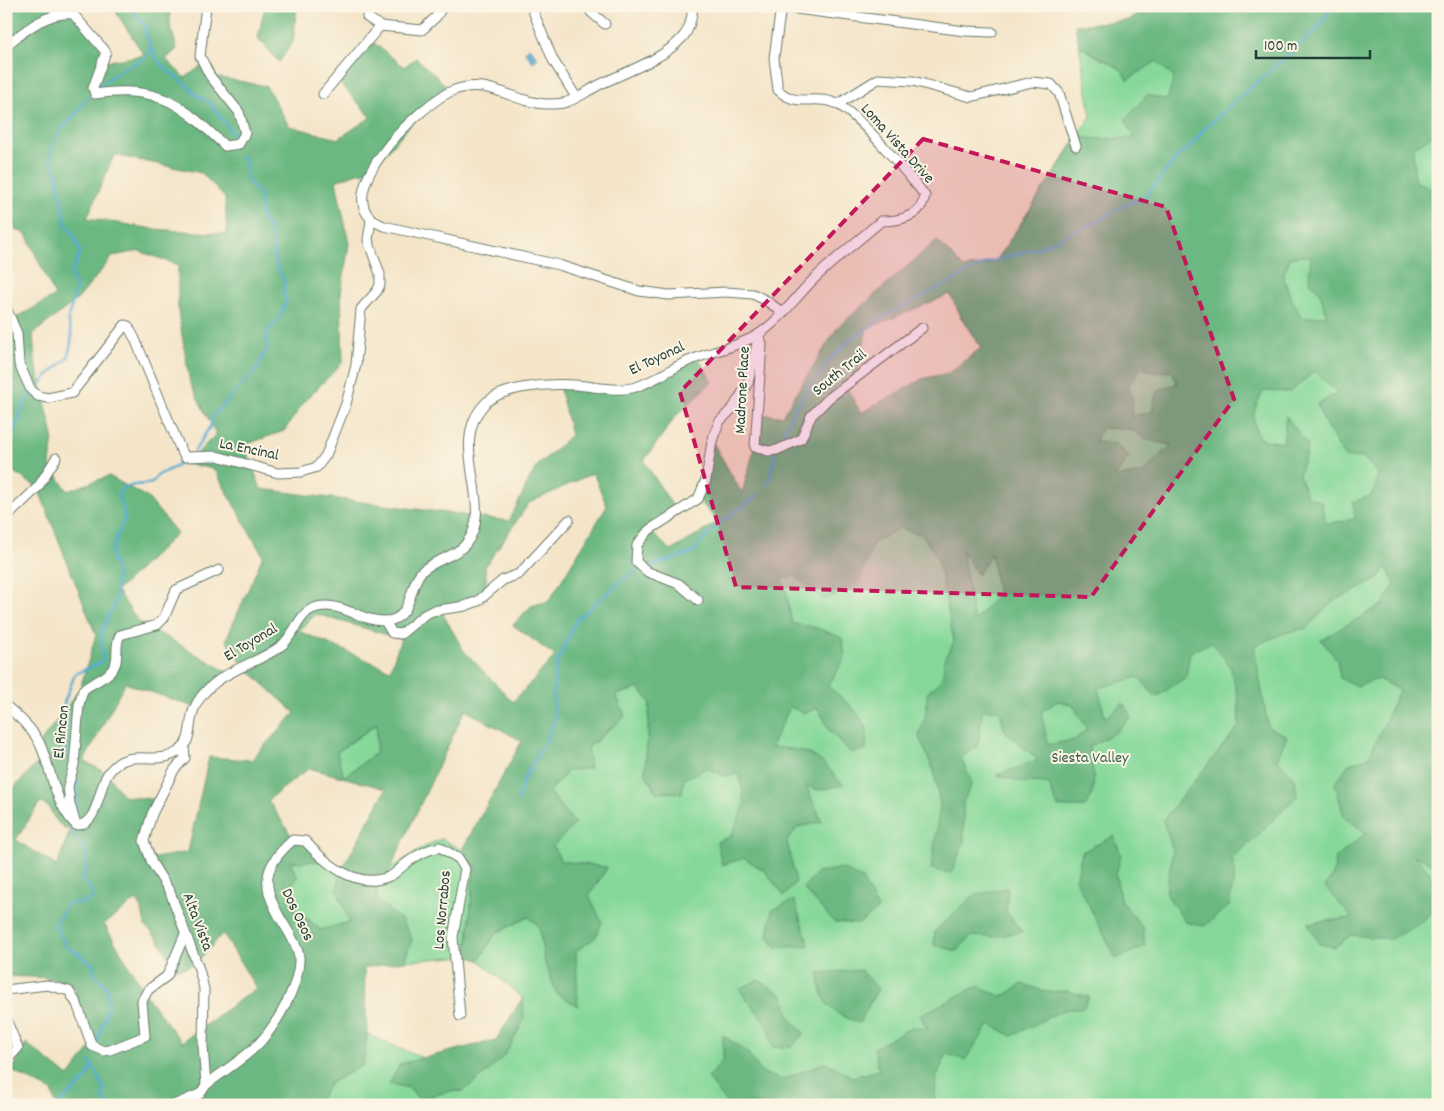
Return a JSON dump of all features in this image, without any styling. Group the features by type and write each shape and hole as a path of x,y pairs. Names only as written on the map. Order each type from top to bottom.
{"street":[{"path":"8,44 28,29 52,15 73,14 106,52 93,88 95,94 120,91 152,94 178,105 225,146 239,144 245,133 239,112 210,76 200,56 206,6"},
{"path":"367,17 380,26 422,30 436,17 442,6"},
{"path":"531,6 553,60 576,97"},
{"path":"588,6 591,12 605,24"},
{"path":"693,6 686,33 672,47 648,62 562,103 537,103 482,85 466,86 444,95 409,122 369,172 364,198 365,210 371,220 402,231 559,265 640,291 669,295 726,292 753,294 768,301 783,313"},
{"path":"781,7 992,32"},
{"name":"Loma Vista Drive","path":"781,7 774,58 778,90 794,101 824,100 838,104 847,110 885,148 925,196 923,204 911,216 897,221 881,221 813,280 783,313"},
{"path":"323,94 380,26"},
{"path":"838,104 878,79 913,81 970,97 1032,82 1051,84 1059,93 1076,146"},
{"name":"La Encinal","path":"6,308 17,333 19,364 31,390 38,396 48,398 72,393 125,324 135,339 185,457 217,456 278,473 301,472 317,468 326,455 346,404 356,365 361,309 377,291 380,284 380,274 368,240 371,220"},
{"name":"El Toyonal","path":"184,746 188,739 194,707 203,694 229,673 281,646 309,610 330,606 385,621 397,618 403,613 421,572 464,546 475,526 476,505 470,468 470,437 476,415 486,402 507,392 551,385 633,388 698,357 759,334 783,313"},
{"name":"South Trail","path":"755,447 768,451 777,450 801,439 811,416 829,398 922,328"},
{"path":"698,600 680,584 648,572 636,562 637,545 649,530 698,498 706,480 712,441 719,422 733,408 748,383 759,334"},
{"name":"Madrone Place","path":"755,447 762,344 759,334"},
{"path":"6,520 38,488 56,458"},
{"path":"385,621 392,633 401,634 432,611 465,606 478,601 503,580 519,574 569,520"},
{"name":"El Rincon","path":"76,825 70,804 68,786 74,765 79,705 83,690 111,672 116,663 116,644 120,635 157,625 164,618 176,590 219,570"},
{"path":"6,706 22,720 40,743 64,812 76,825 82,825 90,819 105,779 123,759 166,756 184,746"},
{"name":"Alta Vista","path":"184,746 185,758 174,770 152,814 144,841 152,863 170,892 199,969 204,989 203,1046 206,1085"},
{"name":"Dos Osos","path":"206,1085 252,1050 270,1030 294,988 299,956 268,892 269,867 276,854 293,840 305,841 324,861 354,878 372,879 390,876 409,861 440,847"},
{"name":"Los Norrabos","path":"440,847 459,859 465,869 453,937 460,1016"},
{"path":"6,990 47,985 69,991 77,1004 92,1046 104,1051 110,1050 145,1036 146,1026 142,1015 144,995 166,976 185,934"},
{"path":"6,1019 18,1048 6,1061"},
{"path":"174,1105 200,1094 206,1085"}],"highlighted area":[{"path":"923,139 1166,207 1234,399 1091,597 736,587 680,392"}],"green space":[{"path":"6,6 71,6 73,14 99,43 104,62 144,55 112,6 170,6 170,24 177,49 166,59 185,78 204,64 210,76 266,86 289,126 338,139 371,117 336,79 369,39 404,67 416,58 452,91 427,106 369,172 357,173 336,181 349,244 341,293 343,362 305,401 284,431 244,445 261,489 509,521 536,467 571,435 559,385 627,389 698,357 712,382 675,417 644,461 677,513 649,530 671,551 718,522 698,499 712,441 742,493 755,447 756,414 782,416 837,328 937,240 964,268 995,263 1078,137 1100,139 1135,138 1125,120 1147,95 1167,100 1174,78 1157,61 1127,80 1122,70 1079,45 1075,25 1129,20 1146,6 1438,6 1438,132 1413,148 1415,182 1438,189 1438,864 1435,865 1414,855 1433,877 1438,908 1414,927 1390,939 1351,935 1335,947 1319,944 1308,923 1352,918 1325,887 1333,875 1336,858 1366,833 1344,817 1335,783 1349,764 1369,757 1399,690 1378,679 1357,686 1340,678 1337,660 1321,640 1383,604 1395,584 1386,567 1377,580 1332,602 1307,628 1284,633 1254,646 1268,727 1287,736 1277,759 1295,779 1297,796 1251,842 1232,857 1235,872 1229,906 1204,926 1185,922 1166,893 1173,850 1163,820 1239,726 1238,697 1230,666 1212,642 1190,652 1186,677 1156,697 1138,677 1098,688 1105,718 1123,703 1131,717 1116,732 1089,747 1093,771 1093,786 1092,794 1085,807 1058,807 1048,783 1022,782 997,775 1038,760 1004,730 1000,710 982,710 978,745 961,758 972,783 963,802 964,843 951,873 931,869 940,806 934,771 919,737 926,714 927,694 943,677 944,659 954,642 938,560 923,535 899,528 873,543 860,581 825,600 795,576 781,579 786,590 792,623 817,628 842,638 845,658 828,686 853,708 867,728 866,750 851,753 830,731 818,708 804,713 790,707 771,747 796,750 813,756 827,766 843,785 819,790 806,786 822,822 798,827 787,841 796,882 784,896 765,871 744,858 722,865 717,842 731,836 745,804 739,774 724,776 706,768 684,779 682,793 656,792 645,772 650,702 639,688 616,695 625,716 588,747 590,768 568,771 549,792 575,824 553,846 561,861 607,867 589,896 602,922 596,937 576,951 578,1006 557,994 545,964 539,926 528,917 496,933 479,960 467,956 474,866 462,850 522,741 465,710 389,871 375,875 377,900 402,921 412,939 404,961 364,968 367,1034 363,1065 330,1083 316,1105 56,1105 52,1091 12,1071 26,1043 69,1077 92,1046 77,1004 75,987 50,978 6,976 6,796 44,756 40,743 80,689 96,635 38,488 6,467 6,338 17,333 12,320 55,296 26,234 6,224","holes":["114,155 202,173 225,198 227,234 153,229 87,218","139,251 178,265 178,311 190,383 216,434 187,464 214,469 263,556 226,640 244,666 295,713 251,760 209,757 188,852 150,859 144,841 159,800 123,796 108,774 84,761 125,683 194,707 229,673 138,621 117,591 177,533 148,498 109,476 68,491 50,466 53,436 35,360 33,334 79,298 113,256","1311,256 1309,280 1320,293 1327,315 1302,318 1290,296 1283,275 1291,257","950,294 981,348 949,373 922,379 861,413 845,385 858,375 867,329","1141,367 1156,373 1172,371 1177,384 1157,390 1152,412 1131,416 1133,399 1128,387","1315,371 1338,393 1317,404 1323,420 1345,457 1364,458 1379,475 1372,495 1353,502 1355,519 1326,524 1321,502 1307,496 1299,475 1308,446 1286,416 1283,443 1260,439 1254,420 1257,403 1264,391 1290,392","1101,428 1130,429 1147,440 1171,445 1143,473 1115,477 1129,456 1115,444 1095,442","593,473 607,506 549,601 531,606 513,625 555,656 513,702 464,651 441,611 468,606 487,589 485,567 529,503","962,550 978,575 991,553 998,595 974,621","316,614 401,639 390,670 299,631","1058,701 1073,705 1087,729 1074,740 1048,745 1041,712","377,723 376,753 344,777 337,752","309,768 386,789 341,871 337,889 350,922 320,930 292,906 288,887 298,878 290,862 324,861 305,841 291,835 268,800","40,802 49,807 59,824 70,830 57,866 16,840","136,900 142,909 145,926 158,939 176,969 183,968 196,961 223,933 256,988 182,1042 150,1001 104,924"]},
{"path":"265,6 297,6 293,42 279,62 258,38"},
{"name":"Siesta Valley","path":"1438,6 1438,1105 316,1105 330,1083 363,1065 367,1034 425,1059 400,1064 390,1084 410,1088 419,1099 450,1091 463,1091 523,998 479,960 496,933 528,917 539,926 545,964 607,868 561,862 553,846 575,824 549,792 588,748 625,716 616,695 639,688 650,702 645,771 656,792 781,579 922,379 949,373 981,348 960,316 1091,116 1079,45 1102,60 1137,47"},
{"path":"378,723 376,753 344,777 336,753"},
{"path":"1114,836 1121,855 1116,874 1120,899 1143,928 1145,946 1116,959 1076,880 1082,852"},
{"path":"442,839 462,850 474,866 467,956 404,961 412,939 402,921 377,900 375,875"},
{"path":"289,861 324,861 341,871 337,889 350,922 321,930 292,906 288,887 298,878"},
{"path":"841,868 862,879 878,909 859,924 834,922 803,888 817,873"},
{"path":"1008,887 1006,911 1022,932 993,937 971,936 957,951 934,945 935,931 973,896"},
{"path":"794,900 809,945 776,948 768,936 772,910"},
{"path":"861,970 878,989 859,1023 840,1014 829,1006 822,993 818,973"},
{"path":"758,980 783,995 790,1018 804,1033 792,1047 772,1047 768,1026 739,989"},
{"path":"1022,984 1047,992 1068,991 1089,997 1083,1008 1063,1010 1012,1036 990,1024 965,1060 947,1054 936,1077 935,1105 878,1105 876,1099 862,1105 727,1103 708,1078 723,1060 723,1035 748,1053 761,1072 781,1080 826,1062 852,1077 879,1070 874,1048 912,1027 927,1029 920,1015 978,986 1002,997"},
{"path":"523,997 524,1020 505,1055 488,1072 463,1091 450,1091 419,1099 410,1088 389,1084 400,1064 496,1040"}],"water":[{"path":"529,47 538,58 533,62 525,52"}],"waterway":[{"path":"127,6 146,26 145,32 148,40 160,63 195,94 209,102 233,134"},
{"path":"778,446 795,408 826,364 849,341 887,315 986,263 1041,247 1100,220 1124,205 1145,197 1178,156 1190,147 1206,127 1317,30 1332,6"},
{"path":"97,88 119,71 145,58 151,49"},
{"path":"36,390 46,377 68,358 72,336 68,320 76,289 71,274 80,253 74,235 65,223 57,174 50,159 52,146 60,130 74,116 88,97"},
{"path":"194,452 211,425 211,418 259,367 268,347 267,331 278,320 286,302 283,290 285,282 275,263 273,242 269,230 261,217 260,195 248,182 246,162 240,156"},
{"path":"6,438 13,435 25,402 32,394"},
{"path":"768,486 775,453"},
{"path":"67,756 65,737 67,721 64,703 75,674 100,663 103,658 101,638 103,628 117,598 116,568 112,559 112,551 125,516 118,494 129,486 152,483 158,475 177,466 178,462 185,463"},
{"path":"650,566 692,553 715,527 758,495"},
{"path":"518,800 524,778 547,739 555,719 553,692 556,666 576,620 630,574 637,571"},
{"path":"76,813 78,781"},
{"path":"72,823 71,829 84,850 87,859 82,879 93,893 93,898 84,903 68,903 55,925 66,947 77,952 93,964 95,976 103,983 107,990 108,1008 97,1044"},
{"path":"58,1105 85,1080 93,1066 90,1062"},
{"path":"94,1067 104,1088 103,1096 107,1105"}]}
